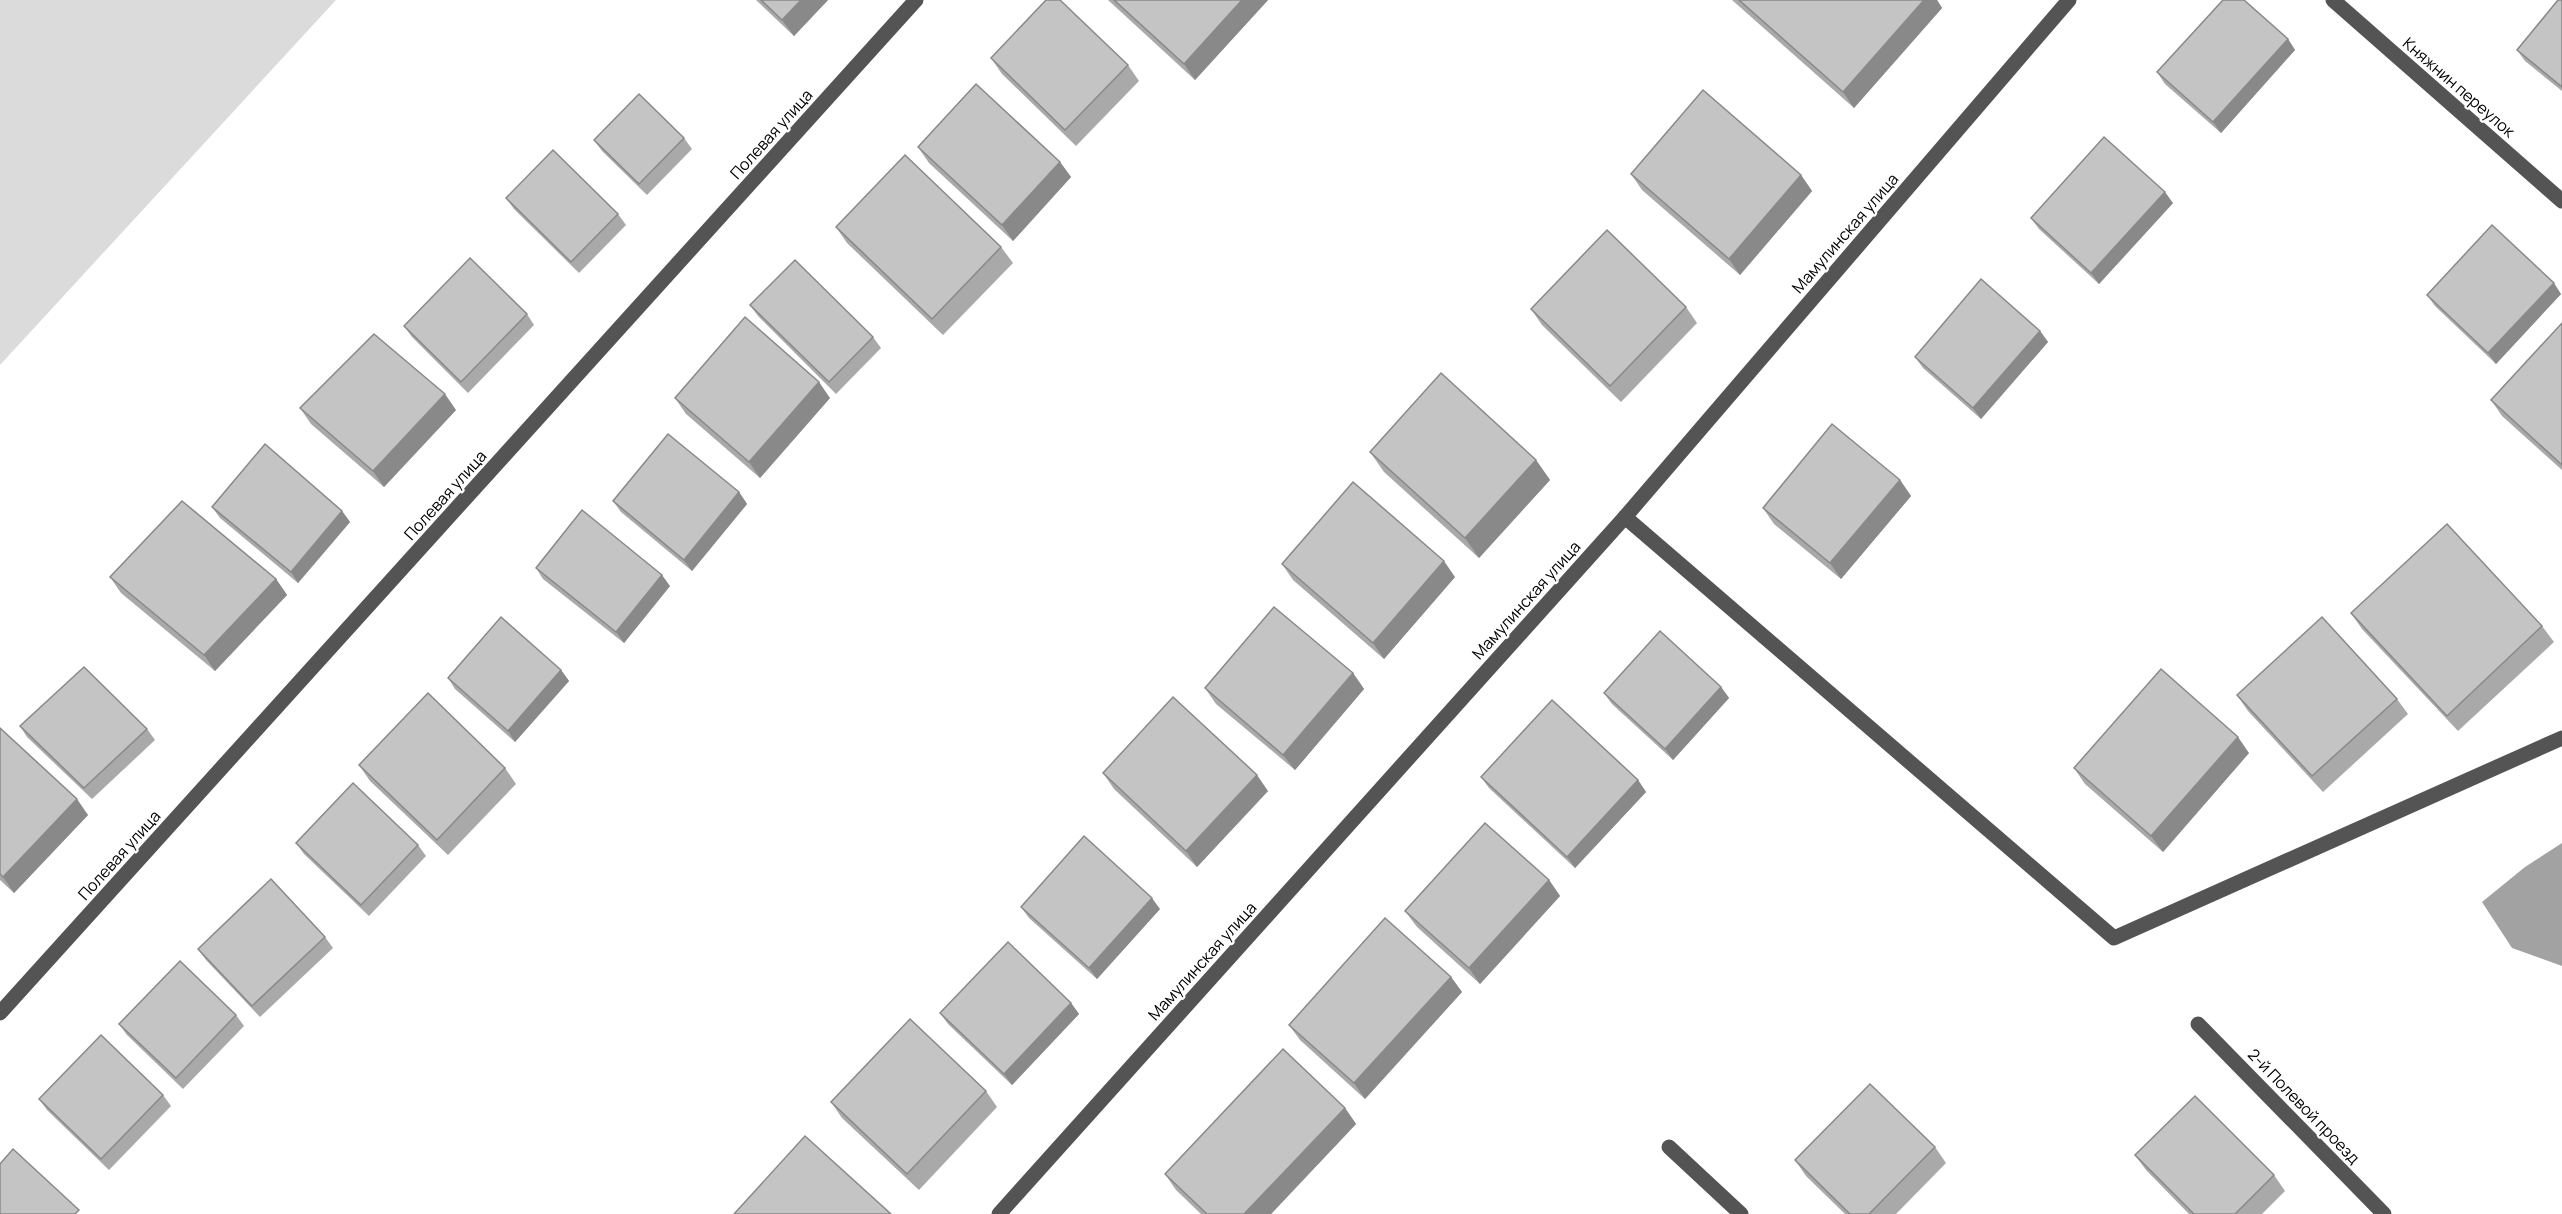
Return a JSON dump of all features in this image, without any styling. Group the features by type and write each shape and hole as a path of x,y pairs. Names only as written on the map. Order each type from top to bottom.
{"street":[{"name":"Полевая улица","path":"0,1013 916,0"},
{"name":"Мамулинская улица","path":"999,1214 1625,517 2069,0"},
{"name":"Княжнин переулок","path":"2333,0 2562,201"},
{"path":"1625,517 2114,938 2562,738"},
{"name":"2-й Полевой проезд","path":"2198,1024 2384,1214"},
{"path":"1670,1147 1741,1214"}],"shaded area":[{"path":"0,0 336,0 0,365"},
{"path":"2562,843 2562,966 2512,948 2482,902 2525,867"}],"building":[{"path":"761,0 801,0 782,20"},
{"path":"1046,0 1060,0 1128,65 1065,130 991,58"},
{"path":"1114,0 1242,0 1184,64"},
{"path":"1739,0 1924,0 1843,92"},
{"path":"2223,0 2244,0 2288,39 2213,122 2157,72"},
{"path":"2558,0 2562,0 2562,87 2517,50"},
{"path":"976,84 1060,162 1002,225 918,147"},
{"path":"1703,90 1801,175 1729,259 1631,174"},
{"path":"639,94 684,138 639,184 594,140"},
{"path":"2104,137 2165,192 2091,273 2031,218"},
{"path":"553,150 618,214 571,262 506,198"},
{"path":"905,155 1001,247 932,319 836,227"},
{"path":"2492,225 2554,283 2488,353 2427,295"},
{"path":"1607,230 1686,307 1610,386 1531,309"},
{"path":"470,258 527,314 461,382 404,326"},
{"path":"795,260 873,337 829,382 750,305"},
{"path":"1981,279 2040,331 1973,408 1915,357"},
{"path":"745,317 819,382 749,462 675,398"},
{"path":"2562,323 2562,465 2491,400"},
{"path":"374,334 445,394 373,471 300,408"},
{"path":"1441,373 1536,460 1465,538 1370,452"},
{"path":"1832,424 1900,480 1830,563 1763,508"},
{"path":"668,434 739,492 684,560 613,501"},
{"path":"265,444 342,511 291,572 212,507"},
{"path":"1353,482 1444,561 1373,643 1282,564"},
{"path":"182,501 276,579 204,655 110,577"},
{"path":"582,510 662,575 616,632 536,568"},
{"path":"2447,524 2542,626 2447,716 2351,613"},
{"path":"1274,607 1353,673 1283,755 1205,688"},
{"path":"501,617 561,670 508,731 448,678"},
{"path":"2322,617 2397,699 2312,776 2237,695"},
{"path":"1660,631 1721,687 1665,749 1604,693"},
{"path":"84,667 147,729 84,788 20,726"},
{"path":"2161,669 2238,737 2151,836 2074,768"},
{"path":"428,693 505,768 437,840 359,765"},
{"path":"1173,697 1257,775 1186,851 1103,773"},
{"path":"1552,700 1638,780 1567,857 1481,777"},
{"path":"0,728 77,799 3,877 0,874"},
{"path":"353,783 418,845 361,905 296,843"},
{"path":"1485,823 1549,880 1469,968 1405,911"},
{"path":"1084,836 1152,898 1089,968 1021,907"},
{"path":"271,879 325,937 252,1006 198,949"},
{"path":"1385,918 1451,977 1354,1083 1289,1025"},
{"path":"1008,942 1071,1003 1004,1074 940,1013"},
{"path":"180,961 236,1015 176,1078 119,1024"},
{"path":"910,1019 986,1091 907,1174 831,1102"},
{"path":"101,1035 163,1095 101,1159 39,1099"},
{"path":"1283,1049 1345,1108 1244,1214 1207,1214 1165,1174"},
{"path":"1870,1084 1935,1147 1869,1214 1850,1214 1795,1160"},
{"path":"2195,1096 2274,1175 2235,1214 2194,1214 2135,1155"},
{"path":"805,1136 891,1214 734,1214"},
{"path":"13,1149 79,1210 75,1214 0,1214 0,1164"}]}
